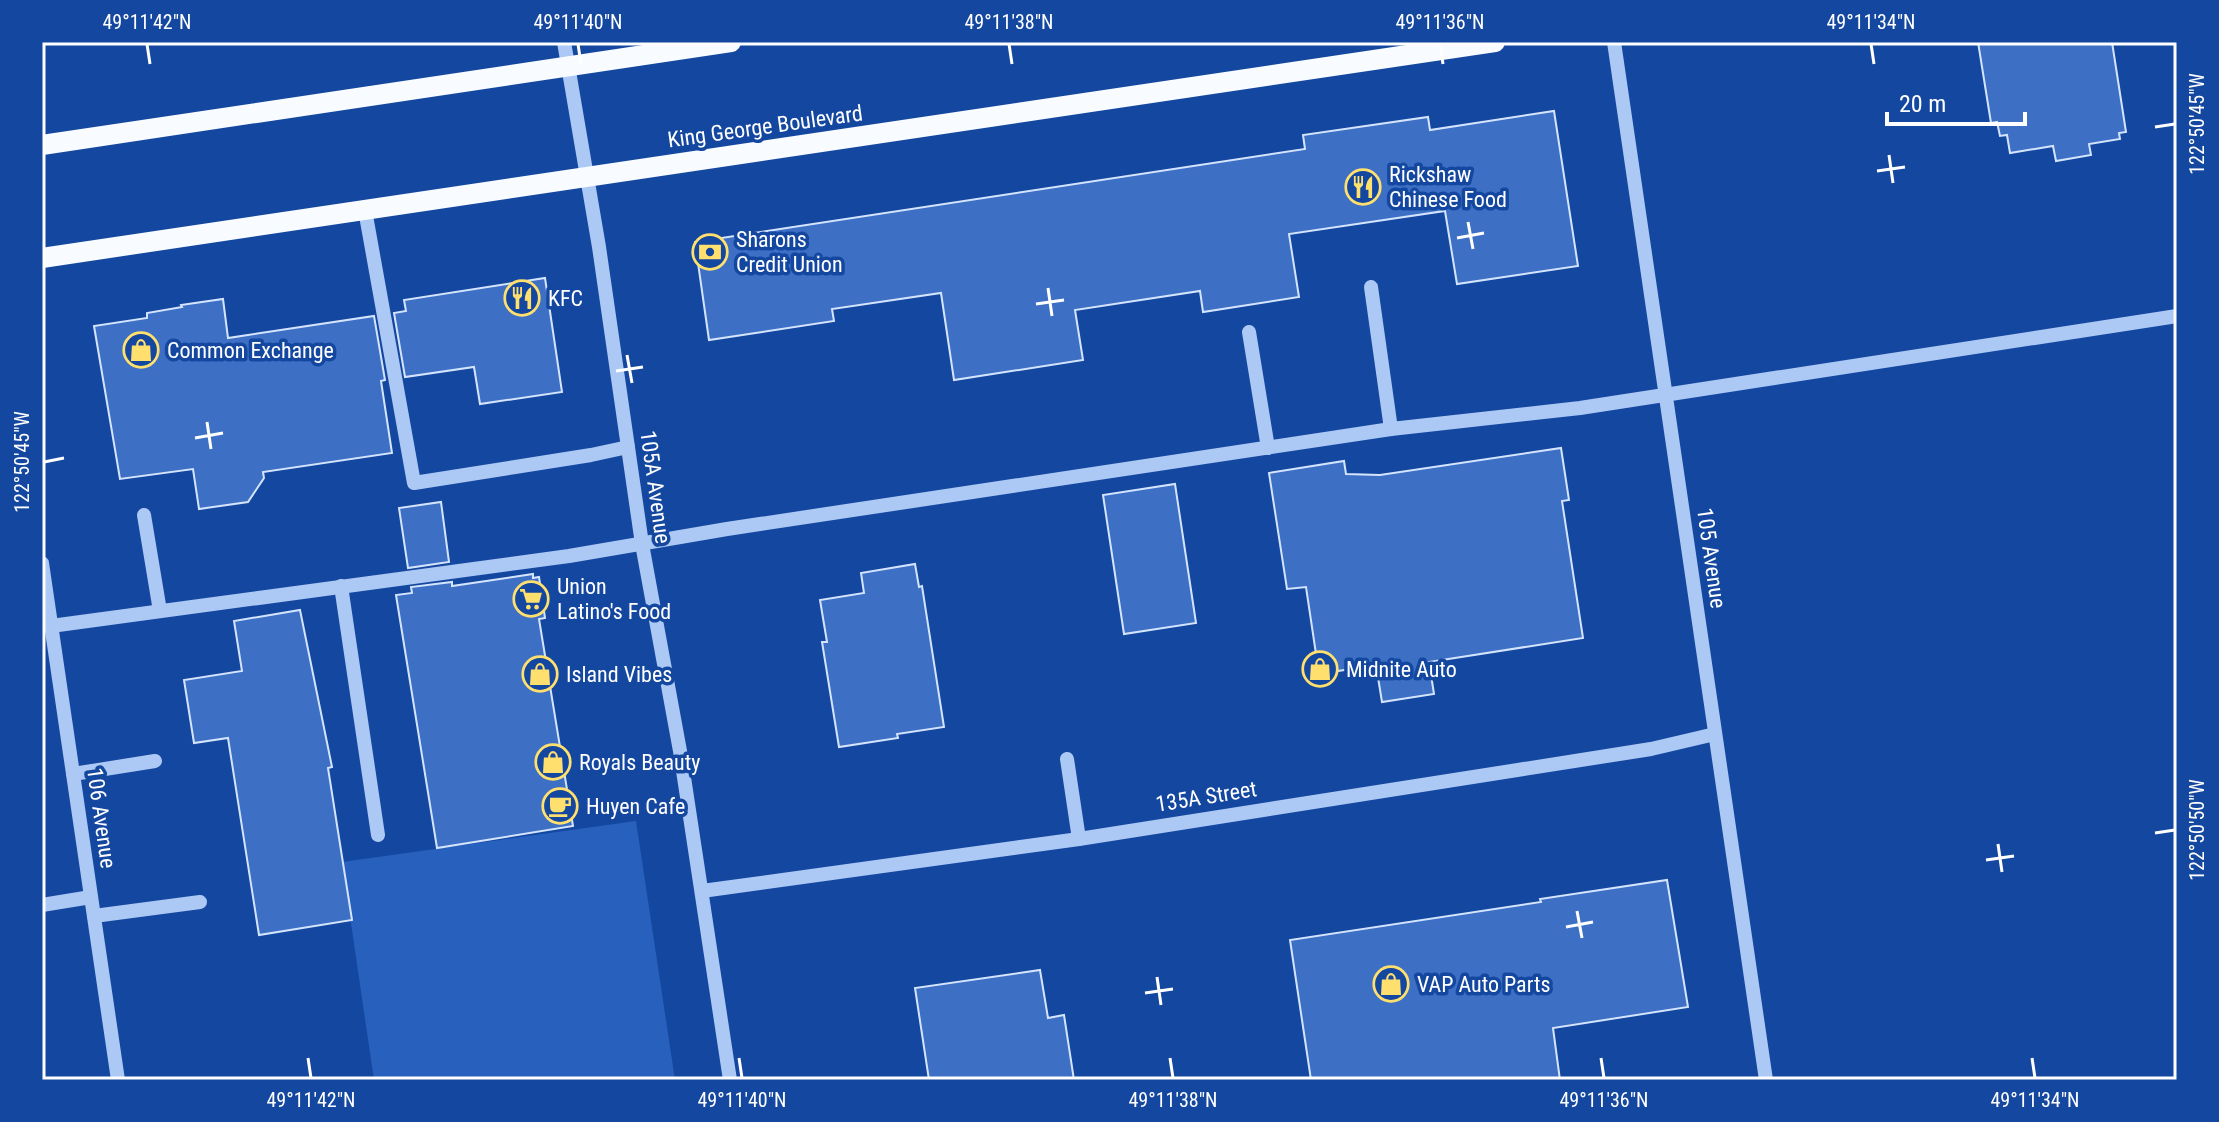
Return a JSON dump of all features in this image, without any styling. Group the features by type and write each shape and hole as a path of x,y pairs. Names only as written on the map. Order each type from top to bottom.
{"main road":[{"path":"42,145 731,42"},
{"name":"King George Boulevard","path":"42,258 1495,42"}],"street":[{"name":"105A Avenue","path":"564,42 642,544 680,751 730,1080"},
{"name":"105 Avenue","path":"1614,42 1766,1080"},
{"path":"365,210 414,483 628,447"},
{"path":"1371,287 1391,429"},
{"path":"51,626 569,556 1391,429 1580,408 2177,316"},
{"path":"1249,332 1268,448"},
{"path":"144,515 160,611"},
{"name":"106 Avenue","path":"42,563 118,1080"},
{"path":"341,586 378,835"},
{"name":"135A Street","path":"702,891 1079,839 1651,749 1715,734"},
{"path":"1067,759 1079,839"},
{"path":"73,774 155,761"},
{"path":"42,905 91,897"},
{"path":"94,916 200,902"}],"shaded area":[{"path":"636,821 675,1080 374,1080 342,862"}],"building":[{"path":"1978,42 2112,42 2126,132 2119,133 2120,139 2089,144 2091,155 2056,161 2053,146 2010,153 2007,135 2000,136 1997,122 1991,123"},
{"path":"1554,111 1578,266 1457,284 1445,211 1289,234 1299,297 1203,312 1200,291 1075,310 1083,360 954,380 941,293 832,309 834,321 709,340 695,242 1305,149 1303,135 1428,117 1430,130"},
{"path":"545,278 562,392 480,404 474,367 405,377 394,313 406,311 404,300"},
{"path":"223,299 228,338 374,316 385,380 381,381 392,453 263,472 264,478 248,502 199,509 193,469 120,479 94,326 147,318 147,313"},
{"path":"1561,448 1569,500 1562,501 1583,638 1429,662 1434,694 1382,702 1376,665 1319,674 1306,587 1287,589 1269,473 1344,461 1346,474 1380,475"},
{"path":"1175,484 1196,623 1124,634 1103,495"},
{"path":"441,502 449,562 408,568 399,508"},
{"path":"915,564 919,587 922,586 944,727 839,747 822,642 827,642 820,600 864,593 861,573"},
{"path":"533,574 533,578 539,577 545,618 539,619 573,826 437,848 396,595 412,593 411,587 452,582 452,586"},
{"path":"300,610 332,767 328,768 352,920 259,935 228,738 194,743 184,680 242,671 234,621"},
{"path":"1667,880 1688,1007 1553,1028 1560,1080 1311,1080 1290,940"},
{"path":"1040,970 1048,1018 1064,1015 1074,1080 929,1080 915,988"}],"place":[{"name":"Rickshaw Chinese Food","path":"1363,187"},
{"name":"Sharons Credit Union","path":"710,252"},
{"name":"KFC","path":"522,298"},
{"name":"Common Exchange","path":"141,350"},
{"name":"Union Latino's Food","path":"531,599"},
{"name":"Midnite Auto","path":"1320,669"},
{"name":"Island Vibes","path":"540,674"},
{"name":"Royals Beauty","path":"553,762"},
{"name":"Huyen Cafe","path":"560,806"},
{"name":"VAP Auto Parts","path":"1391,984"}]}
